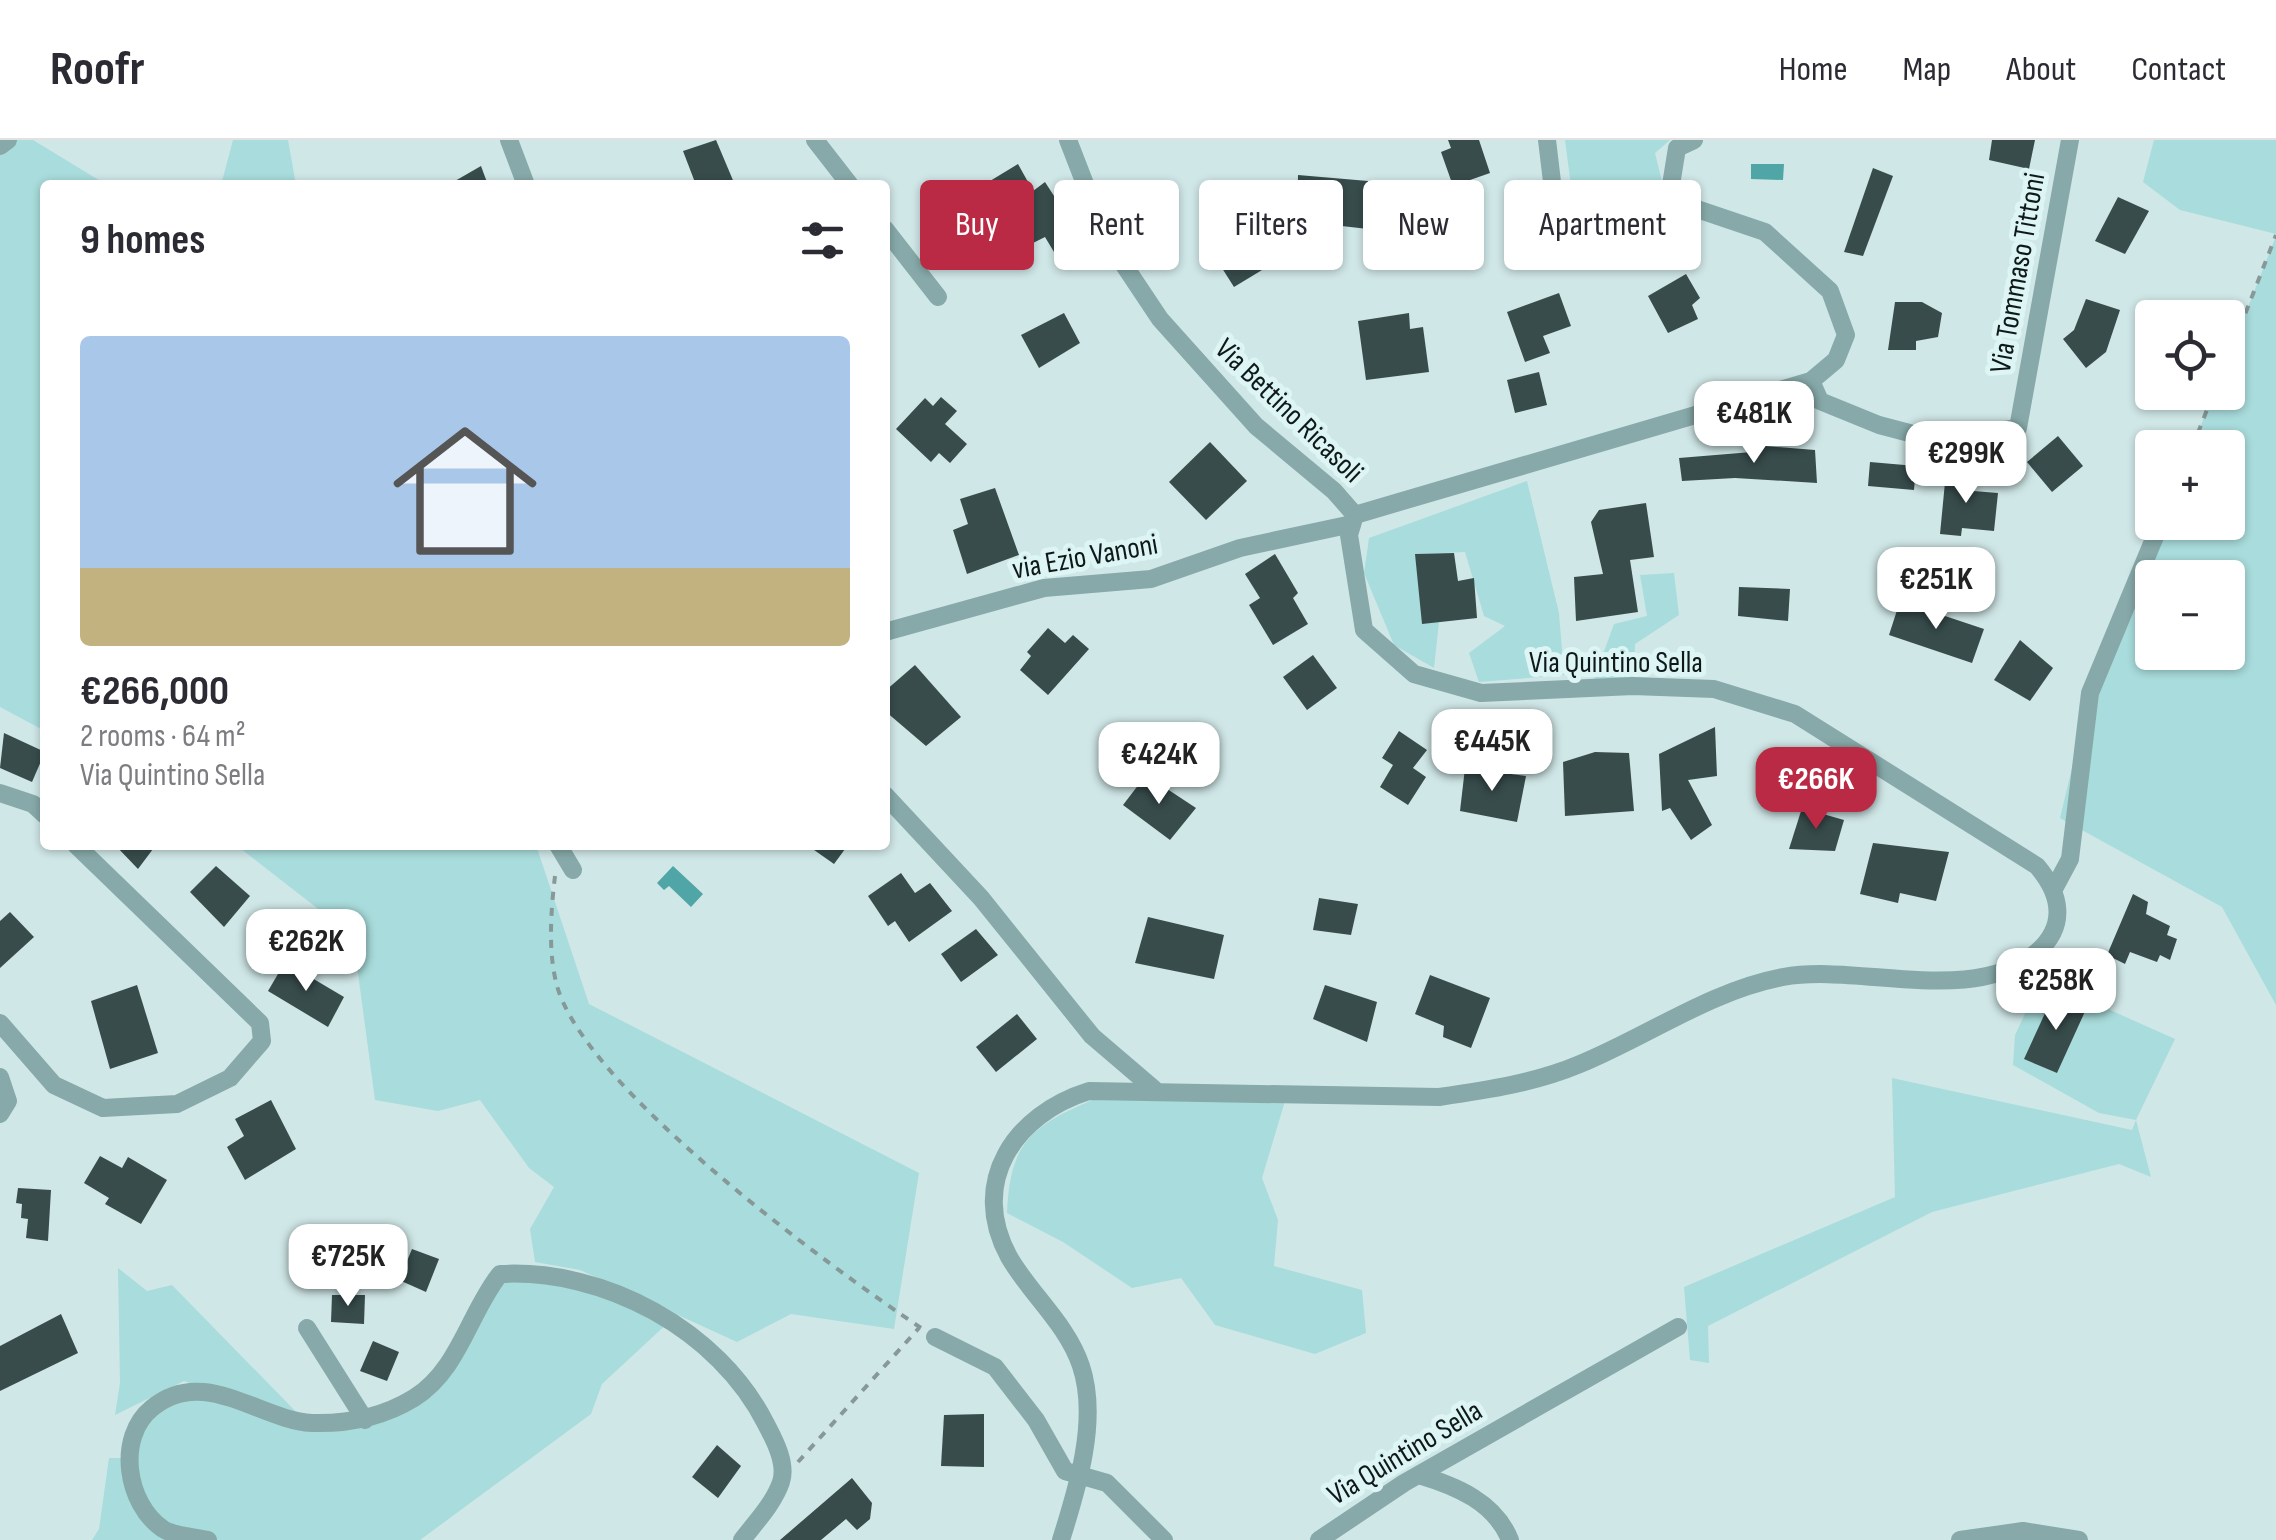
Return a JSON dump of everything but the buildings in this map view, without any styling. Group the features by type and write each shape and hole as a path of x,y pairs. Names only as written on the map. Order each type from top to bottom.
{"street":[{"path":"0,146 8,140"},
{"path":"509,140 524,180"},
{"path":"815,140 846,180"},
{"name":"Via Bettino Ricasoli","path":"1068,140 1106,238 1160,319 1256,426 1334,491 1354,519"},
{"path":"1548,140 1552,180"},
{"path":"1354,519 1811,381 1836,360 1846,335 1830,292 1766,232 1698,209 1671,185 1678,148 1694,140"},
{"name":"Via Tommaso Tittoni","path":"1811,381 1820,401 1878,425 1936,440 2018,428 2070,140"},
{"path":"890,235 938,297"},
{"name":"via Ezio Vanoni","path":"890,631 1044,588 1150,579 1240,548 1354,519"},
{"name":"Via Quintino Sella","path":"1354,519 1349,535 1364,630 1414,674 1480,693 1633,686 1714,689 1795,714 2014,849 2055,887"},
{"path":"1061,1540 1080,1475 1086,1398 1082,1368 1058,1323 1009,1256 996,1210 1000,1166 1026,1122 1061,1100 1089,1091 1154,1088 1439,1097 1528,1082 1580,1064 1704,1006 1783,977 1979,977 2036,954 2046,941 2059,907 2055,887 2070,859 2090,694 2154,540"},
{"path":"0,793 34,804 40,810"},
{"path":"890,800 981,898 1092,1036 1154,1088"},
{"path":"0,1023 54,1085 103,1108 177,1104 230,1078 262,1041 260,1022 81,850"},
{"path":"560,850 573,870"},
{"path":"0,1076 8,1101 0,1114"},
{"path":"208,1540 164,1529 137,1497 129,1458 137,1427 152,1407 186,1393 218,1392 309,1423 365,1420 416,1397 448,1365 482,1295 500,1274 537,1272 591,1282 670,1321 716,1356 749,1390 778,1448 782,1480 742,1540"},
{"name":"Via Quintino Sella","path":"1319,1540 1419,1475 1678,1327"},
{"path":"307,1328 365,1420"},
{"path":"927,1332 995,1367 1036,1420 1065,1471 1108,1482 1164,1540"},
{"path":"1419,1475 1459,1487 1503,1523 1510,1540"},
{"path":"1960,1540 2023,1532 2079,1540"}],"path":[{"path":"2245,315 2276,236"},
{"path":"558,850 551,912 556,983 585,1044 688,1151 927,1332 782,1480"}],"shaded area":[{"path":"8,140 33,140 99,180 40,180 40,728 0,707 0,146"},
{"path":"233,140 288,140 295,180 222,180"},
{"path":"1565,140 1670,140 1655,153 1662,180 1570,180"},
{"path":"2154,140 2276,140 2276,234 2180,210 2143,182"},
{"path":"1751,164 1784,164 1783,180 1751,179"},
{"path":"2276,236 2276,1005 2222,907 2060,818 2090,693 2135,585 2135,670 2245,670 2245,560 2146,560 2154,540 2245,540 2245,430 2199,430 2207,410 2245,410 2245,315"},
{"path":"1527,481 1559,613 1564,675 1479,682 1469,653 1505,626 1484,616 1465,552 1416,554 1439,622 1434,668 1394,645 1364,573 1369,538"},
{"path":"1674,573 1679,615 1635,644 1634,678 1594,679 1614,624 1647,616 1640,575"},
{"path":"242,850 538,850 589,1004 919,1173 894,1329 791,1314 737,1342 580,1270 535,1262 530,1229 554,1187 529,1168 480,1100 438,1111 375,1100 353,936"},
{"path":"673,866 703,894 691,907 669,886 664,890 657,883"},
{"path":"2052,998 2025,1059 2057,1073 2090,1001 2175,1039 2136,1120 2099,1113 2013,1065 2015,1035 2031,1001"},
{"path":"1892,1078 2132,1130 2136,1120 2151,1177 2119,1164 1932,1212 1708,1326 1709,1363 1690,1360 1684,1287 1895,1197"},
{"path":"1092,1100 1285,1101 1262,1178 1278,1220 1274,1266 1362,1290 1366,1333 1315,1354 1215,1325 1181,1278 1132,1288 1063,1242 1007,1213 1013,1170 1027,1140 1053,1119"},
{"path":"118,1268 147,1291 172,1285 304,1420 320,1422 416,1397 500,1274 537,1271 670,1321 602,1384 591,1414 420,1540 92,1540 99,1529 109,1458 129,1458 153,1407 214,1391 184,1381 115,1415 120,1383"}]}
